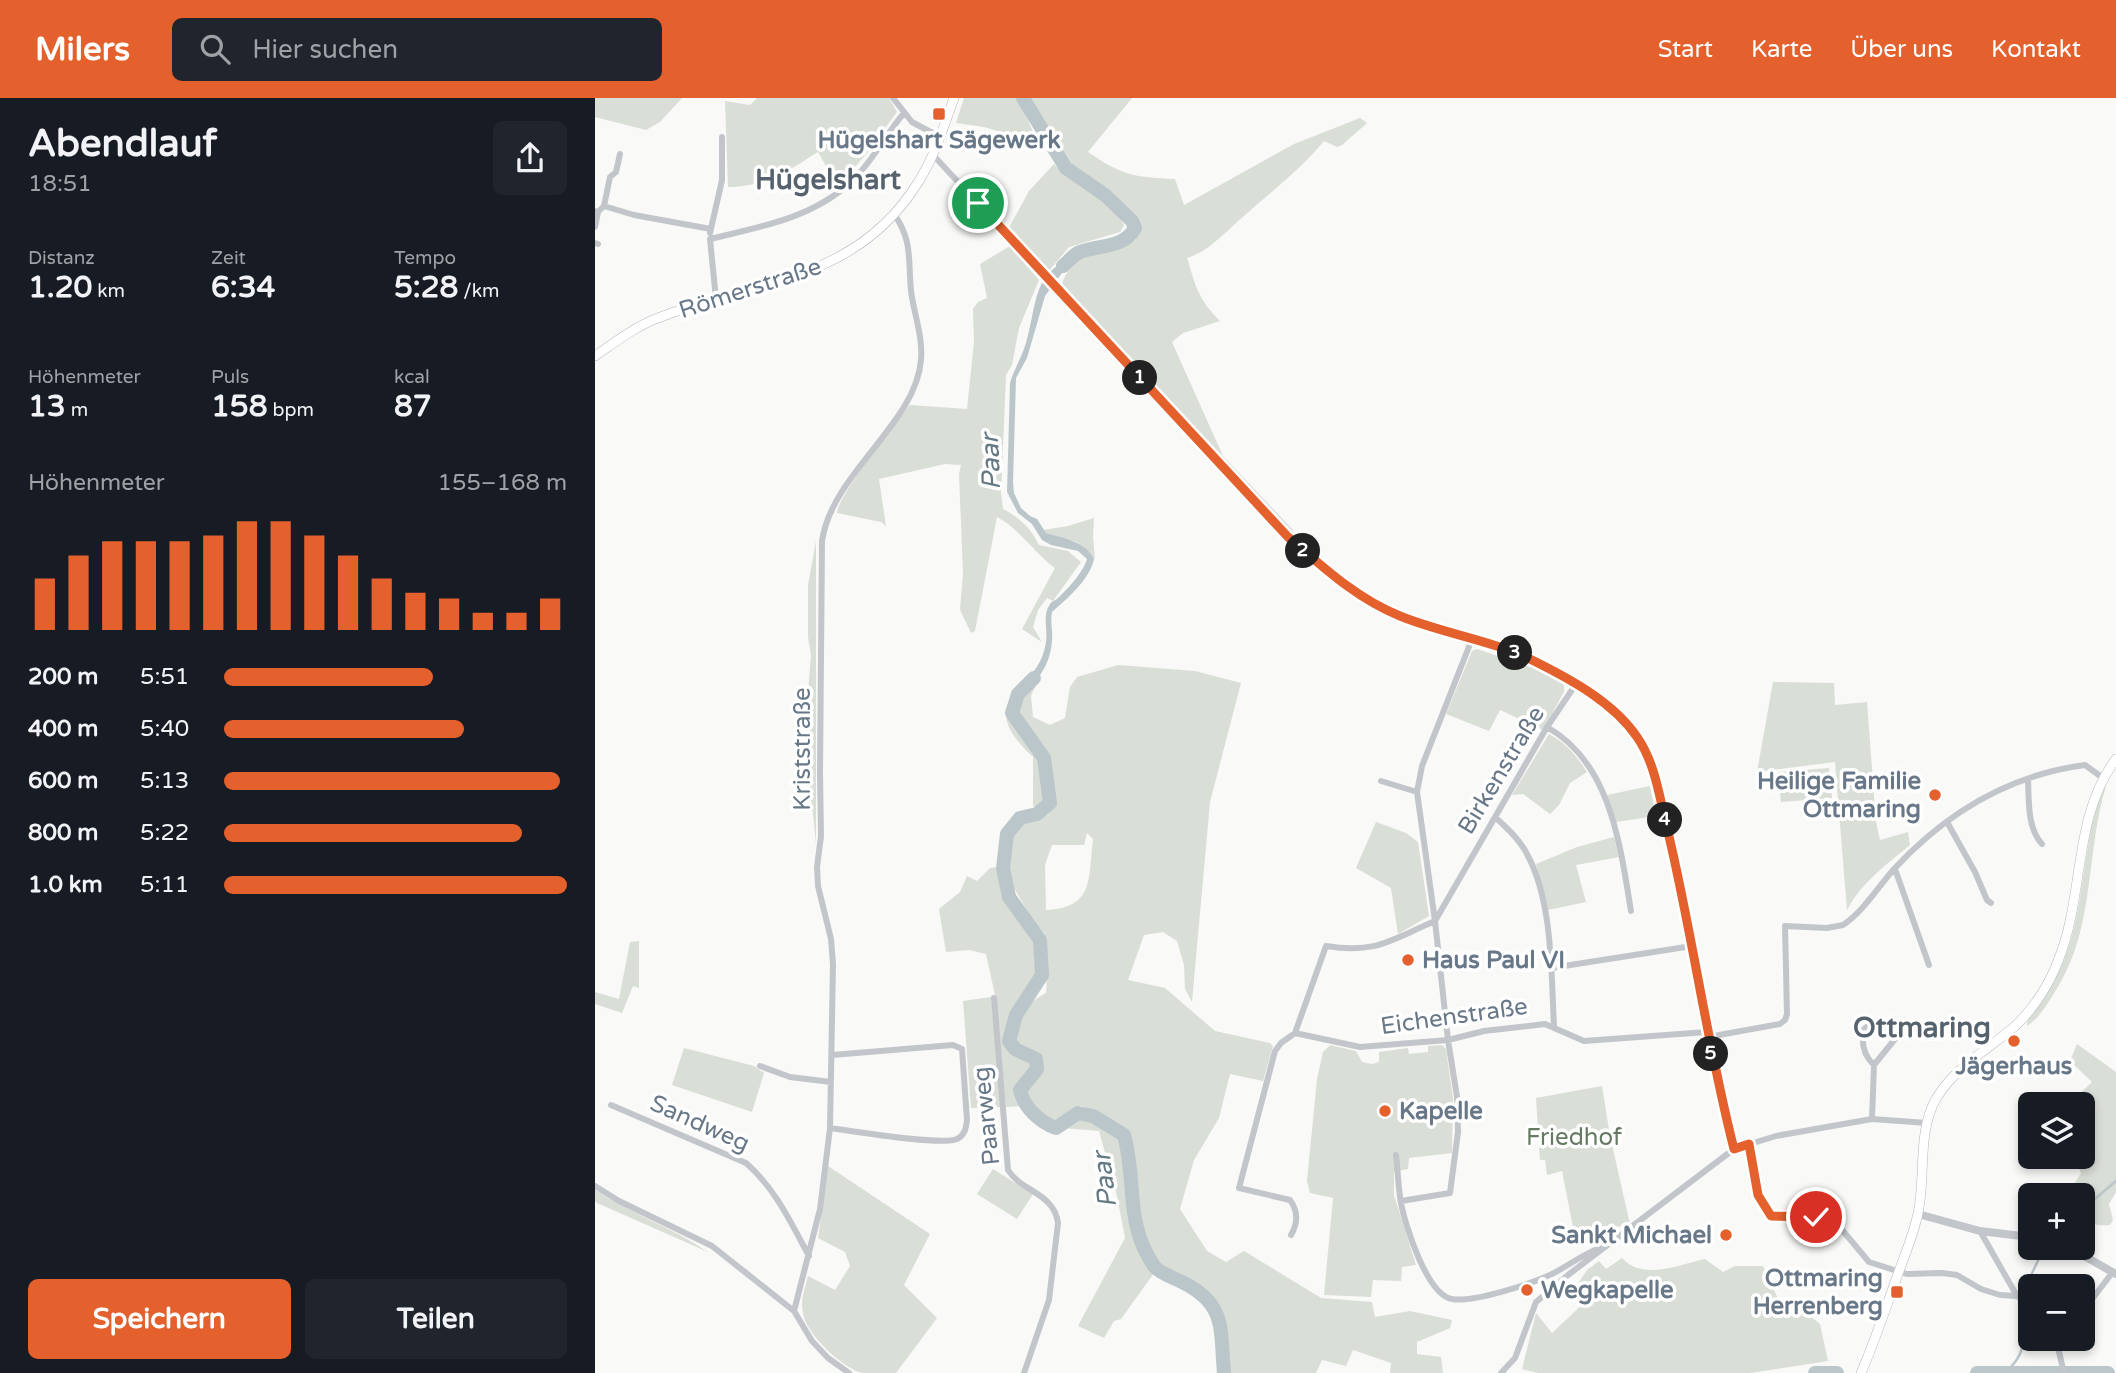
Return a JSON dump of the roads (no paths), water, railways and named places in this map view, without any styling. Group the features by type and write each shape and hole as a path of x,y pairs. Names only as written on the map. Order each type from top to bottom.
{"main road":[{"name":"Römerstraße","path":"595,356 655,319 797,277 837,258 880,228 919,181 933,155 954,98"},
{"path":"1861,1373 1918,1214 1930,1110 1943,1088 1968,1062 2017,1024 2050,979 2073,914 2092,804 2103,778 2116,759"}],"street":[{"path":"894,98 912,122 940,137"},
{"path":"710,239 778,223 824,202 852,181 904,113"},
{"path":"716,299 710,239 722,180 722,137"},
{"path":"595,227 620,154"},
{"path":"933,155 1288,537 1339,581 1373,603 1400,616 1534,661 1576,684 1626,722 1643,745 1657,784 1692,946 1707,1035 1734,1149"},
{"path":"599,210 711,229"},
{"name":"Kriststraße","path":"794,1311 820,1209 830,1128 831,939 818,886 817,867 821,836 822,541 834,506 867,454 906,404 918,375 921,340 911,294 910,249 904,229 894,214"},
{"path":"1401,1201 1450,1193 1458,1132 1457,1097 1417,792 1422,766 1472,639"},
{"name":"Birkenstraße","path":"1435,921 1547,727 1576,684"},
{"path":"1547,727 1563,736 1581,753 1595,776 1617,831 1631,911"},
{"path":"1929,965 1895,869 1947,822 1978,799 2028,779 2085,765 2103,778"},
{"path":"2028,779 2031,824 2042,844"},
{"path":"1381,782 1417,792"},
{"path":"1495,817 1526,852 1537,876 1551,968 1554,1026"},
{"path":"1947,822 1991,903"},
{"name":"Eichenstraße","path":"1295,1033 1360,1047 1448,1040 1530,1024 1554,1026 1584,1041 1707,1035 1780,1024 1787,1014 1784,926 1826,928 1843,925 1895,869"},
{"path":"1291,1235 1297,1226 1295,1207 1290,1200 1239,1188 1275,1051 1295,1033 1326,946 1363,950 1403,937 1435,921"},
{"path":"1551,968 1692,946"},
{"name":"Paarweg","path":"994,998 1009,1170 1013,1177 1048,1202 1057,1215 1058,1223 1049,1300 1024,1373"},
{"path":"1872,1119 1874,1065 1895,1040 1887,1026 1874,1021 1864,1028 1862,1042 1864,1052 1874,1065"},
{"path":"830,1128 877,1135 956,1140 966,1130 967,1121 962,1049 953,1045 832,1055"},
{"path":"759,1066 790,1077 831,1082"},
{"name":"Sandweg","path":"611,1105 746,1163 762,1177 778,1199 809,1256"},
{"path":"1501,1373 1515,1358 1536,1302 1734,1149 1776,1136 1872,1119 1927,1123"},
{"path":"1749,1144 1758,1195 1771,1216 1829,1218 1869,1262 1907,1273 1957,1275 1981,1289 2000,1295 2017,1296"},
{"path":"1396,1155 1401,1201 1426,1275 1442,1295 1451,1299 1474,1298 1549,1275 1590,1251 1613,1242"},
{"path":"595,1186 712,1246 794,1311 812,1341 828,1358 849,1373"},
{"path":"1918,1214 1980,1231 2018,1236"},
{"path":"1980,1231 2017,1296"},
{"path":"2090,1260 2114,1274 2095,1297"},
{"path":"2060,1351 2064,1373"}],"waterway":[{"name":"Paar","path":"1023,98 1066,168 1105,195 1132,221 1135,228 1118,243 1080,252 1063,266"},
{"name":"Paar","path":"1034,678 1018,694 1012,713 1044,758 1050,803 1037,814 1020,818 1007,834 1003,868 1009,897 1040,940 1042,975 1016,1015 1009,1041 1015,1049 1036,1059 1037,1069 1020,1090 1029,1108 1038,1118 1056,1128 1078,1113 1093,1116 1124,1135 1135,1217 1145,1250 1156,1269 1197,1290 1214,1309 1221,1331 1224,1373"},
{"path":"2095,1199 2116,1181"},
{"path":"2032,1274 2038,1260"},
{"path":"2006,1372 2021,1351"},
{"name":"Paar","path":"1815,1373 1837,1373"},
{"name":"Paar","path":"1977,1373 2108,1373"}],"place":[{"name":"Hügelshart Sägewerk","path":"939,114"},
{"name":"Heilige Familie Ottmaring","path":"1935,795"},
{"name":"Haus Paul VI","path":"1408,960"},
{"name":"Jägerhaus","path":"2014,1041"},
{"name":"Kapelle","path":"1385,1111"},
{"name":"Sankt Michael","path":"1726,1235"},
{"name":"Wegkapelle","path":"1527,1290"},
{"name":"Ottmaring Herrenberg","path":"1897,1292"}],"district":[{"name":"Hügelshart","path":"828,179"},
{"name":"Ottmaring","path":"1922,1027"}],"park label":[{"name":"Friedhof","path":"1574,1137"}]}
